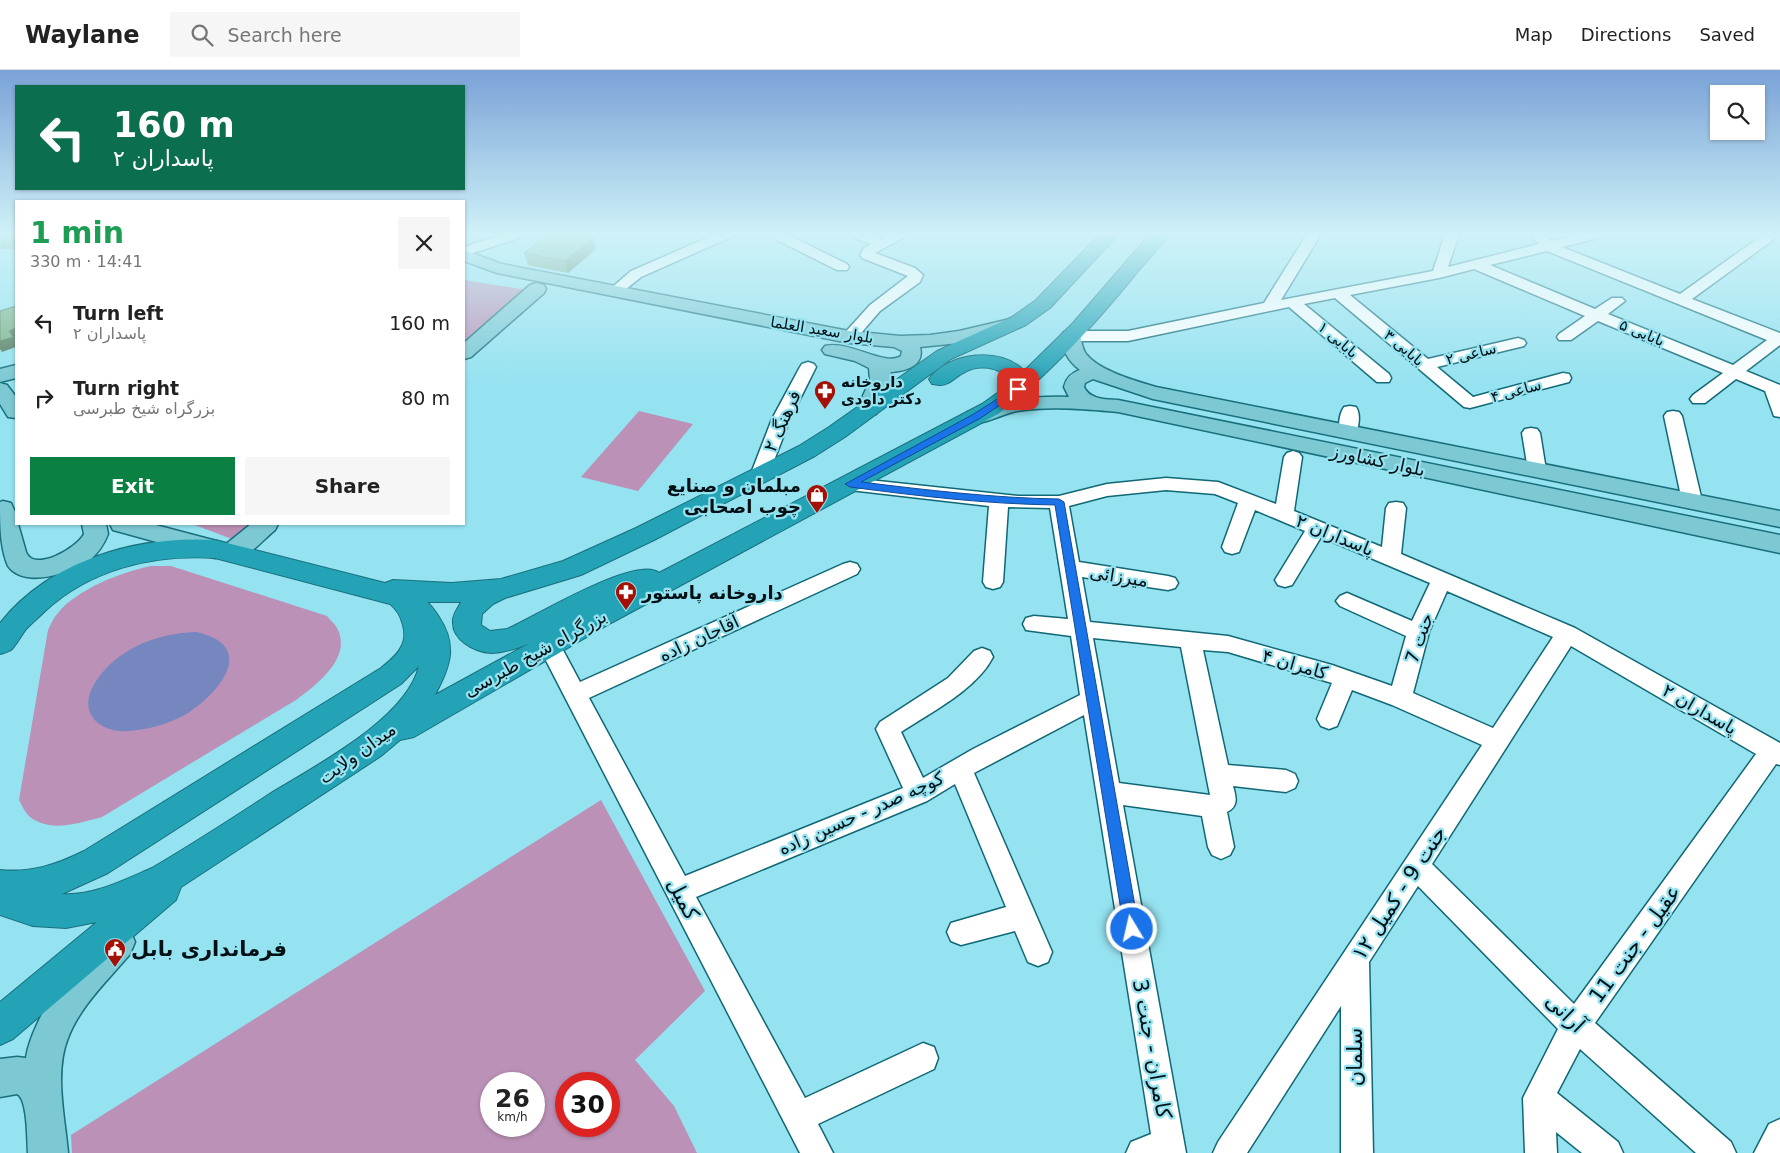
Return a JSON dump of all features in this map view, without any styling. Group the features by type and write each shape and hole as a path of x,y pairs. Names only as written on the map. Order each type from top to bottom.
{"highway":[{"path":"388,592 452,593 501,589 555,574 591,560 807,451 944,355 1019,321 1043,304 1062,285"},
{"name":"بزرگراه شیخ طبرسی","path":"370,747 549,645 976,417 1016,390 1071,336 1115,285"},
{"path":"807,451 868,432 950,371 969,362 992,362 1012,371 1017,377 1019,384 1016,390"},
{"name":"میدان ولایت","path":"0,644 13,626 34,605 60,586 89,571 119,559 159,549 194,546 223,551 388,592 415,605 427,617 436,641 436,659 430,679 419,699 398,724 370,747 208,853 156,884 124,898 97,906 58,911 24,908 0,899"},
{"path":"501,589 479,600 471,607 467,616 466,624 470,632 482,641 511,640 611,588 692,568"},
{"path":"0,886 19,888 44,885 96,862 391,676 407,662 417,644 418,633 414,616 388,592"},
{"path":"0,1026 208,853"}],"main road":[{"name":"بلوار سعید العلما","path":"515,285 863,356 879,365 881,370 881,380 868,409"},
{"name":"بلوار سعید العلما","path":"578,285 849,337 898,341 946,339 1006,326"},
{"path":"465,351 537,289"},
{"name":"بلوار کشاورز","path":"1071,336 1076,354 1085,364 1098,372 1153,393 1349,422 1537,470 1780,519"},
{"path":"879,365 897,366 911,358 911,348 898,341"},
{"path":"0,376 15,371"},
{"path":"1098,372 1083,375 1074,382 1074,387 1079,396 1101,405"},
{"path":"15,384 0,389 15,411"},
{"name":"بلوار کشاورز","path":"976,417 996,409 1015,405 1118,406 1780,544"},
{"path":"1,505 16,559 24,567 42,568 64,562 84,552 95,539 97,533 94,525"},
{"path":"0,541 1,505"},
{"path":"126,525 223,551 264,525"},
{"path":"48,1153 44,1074 45,1055 56,1024 77,991 155,897"},
{"path":"0,1078 27,1076 36,1082 46,1114"}],"street":[{"path":"615,292 624,285"},
{"path":"849,337 875,308 907,285"},
{"path":"1269,307 1283,285"},
{"path":"1071,336 1128,336 1386,285"},
{"name":"بابایی ۵","path":"1523,285 1776,389"},
{"path":"1642,285 1779,339"},
{"path":"1681,300 1702,285"},
{"name":"بابایی ۳","path":"1339,294 1470,403"},
{"path":"1565,337 1617,301"},
{"name":"بابایی ۱","path":"1292,302 1383,378"},
{"path":"1699,399 1779,339"},
{"name":"ساعی ۲","path":"1425,365 1518,343"},
{"name":"فرهنگ ۲","path":"759,476 781,419 808,367"},
{"name":"ساعی ۴","path":"1470,403 1563,378"},
{"path":"1776,389 1780,412"},
{"path":"1673,416 1692,501"},
{"path":"1531,433 1537,470"},
{"path":"1284,514 1293,458"},
{"name":"پاسداران ۲","path":"850,484 999,500 1059,502 1107,490 1166,484 1218,488 1442,579 1568,634 1776,753"},
{"path":"993,582 999,500"},
{"path":"1232,547 1249,500"},
{"name":"کامران - جنت 3","path":"1059,502 1108,792 1160,1150"},
{"path":"1391,558 1396,508"},
{"path":"1285,580 1317,528"},
{"name":"میرزائی","path":"1070,568 1168,583"},
{"name":"آقاجان زاده","path":"575,694 850,569"},
{"name":"جنت 7","path":"1400,698 1418,632 1442,579"},
{"path":"1347,601 1418,632"},
{"name":"کامران ۴","path":"1034,624 1228,644 1345,679 1400,698 1498,742"},
{"name":"جنت 9 - کمیل ۱۲","path":"1229,1153 1568,634"},
{"path":"1108,792 1213,806 1224,801 1190,640"},
{"name":"کمیل","path":"549,645 817,1153"},
{"path":"918,792 888,730 956,684 982,657"},
{"path":"1328,719 1345,679"},
{"name":"کوچه صدر - حسین زاده","path":"679,891 918,792 1093,699"},
{"name":"عقیل - جنت 11","path":"1538,1098 1576,1026 1776,753"},
{"path":"960,768 1038,952"},
{"path":"1218,774 1286,781"},
{"path":"1213,806 1221,847"},
{"name":"آرانی","path":"1416,866 1576,1026 1720,1153"},
{"path":"961,932 1023,916"},
{"name":"سلمان","path":"1355,960 1357,1153"},
{"path":"798,1117 923,1058"},
{"path":"1538,1098 1541,1153"},
{"path":"1538,1098 1607,1153"},
{"path":"1770,1153 1780,1135"}],"shaded area":[{"path":"465,285 493,285 527,290 465,343"},
{"path":"639,411 693,424 638,491 581,477"},
{"path":"195,525 249,525 232,539"},
{"path":"151,566 171,566 327,616 336,626 341,639 340,650 336,660 322,679 296,700 102,817 56,826 38,822 28,815 19,800 48,630 66,604 76,596 114,577"},
{"path":"601,800 705,991 635,1060 674,1106 697,1153 72,1153 71,1135"}],"water":[{"path":"196,632 215,638 225,647 229,658 228,669 222,681 201,704 188,713 158,726 135,730 119,731 108,728 98,723 91,715 89,698 92,690 102,673 115,660 124,653 154,639 174,634"}],"building":[{"path":"15,306 15,328 9,331 13,337 0,341 0,311"}],"place":[{"name":"داروخانه دکتر داودی","path":"825,410"},
{"name":"مبلمان و صنایع چوب اصحابی","path":"817,514"},
{"name":"داروخانه پاستور","path":"626,611"},
{"name":"فرمانداری بابل","path":"115,968"}],"route":[{"path":"1018,389 976,417 850,484 1018,502 1059,502 1132,929"}]}
